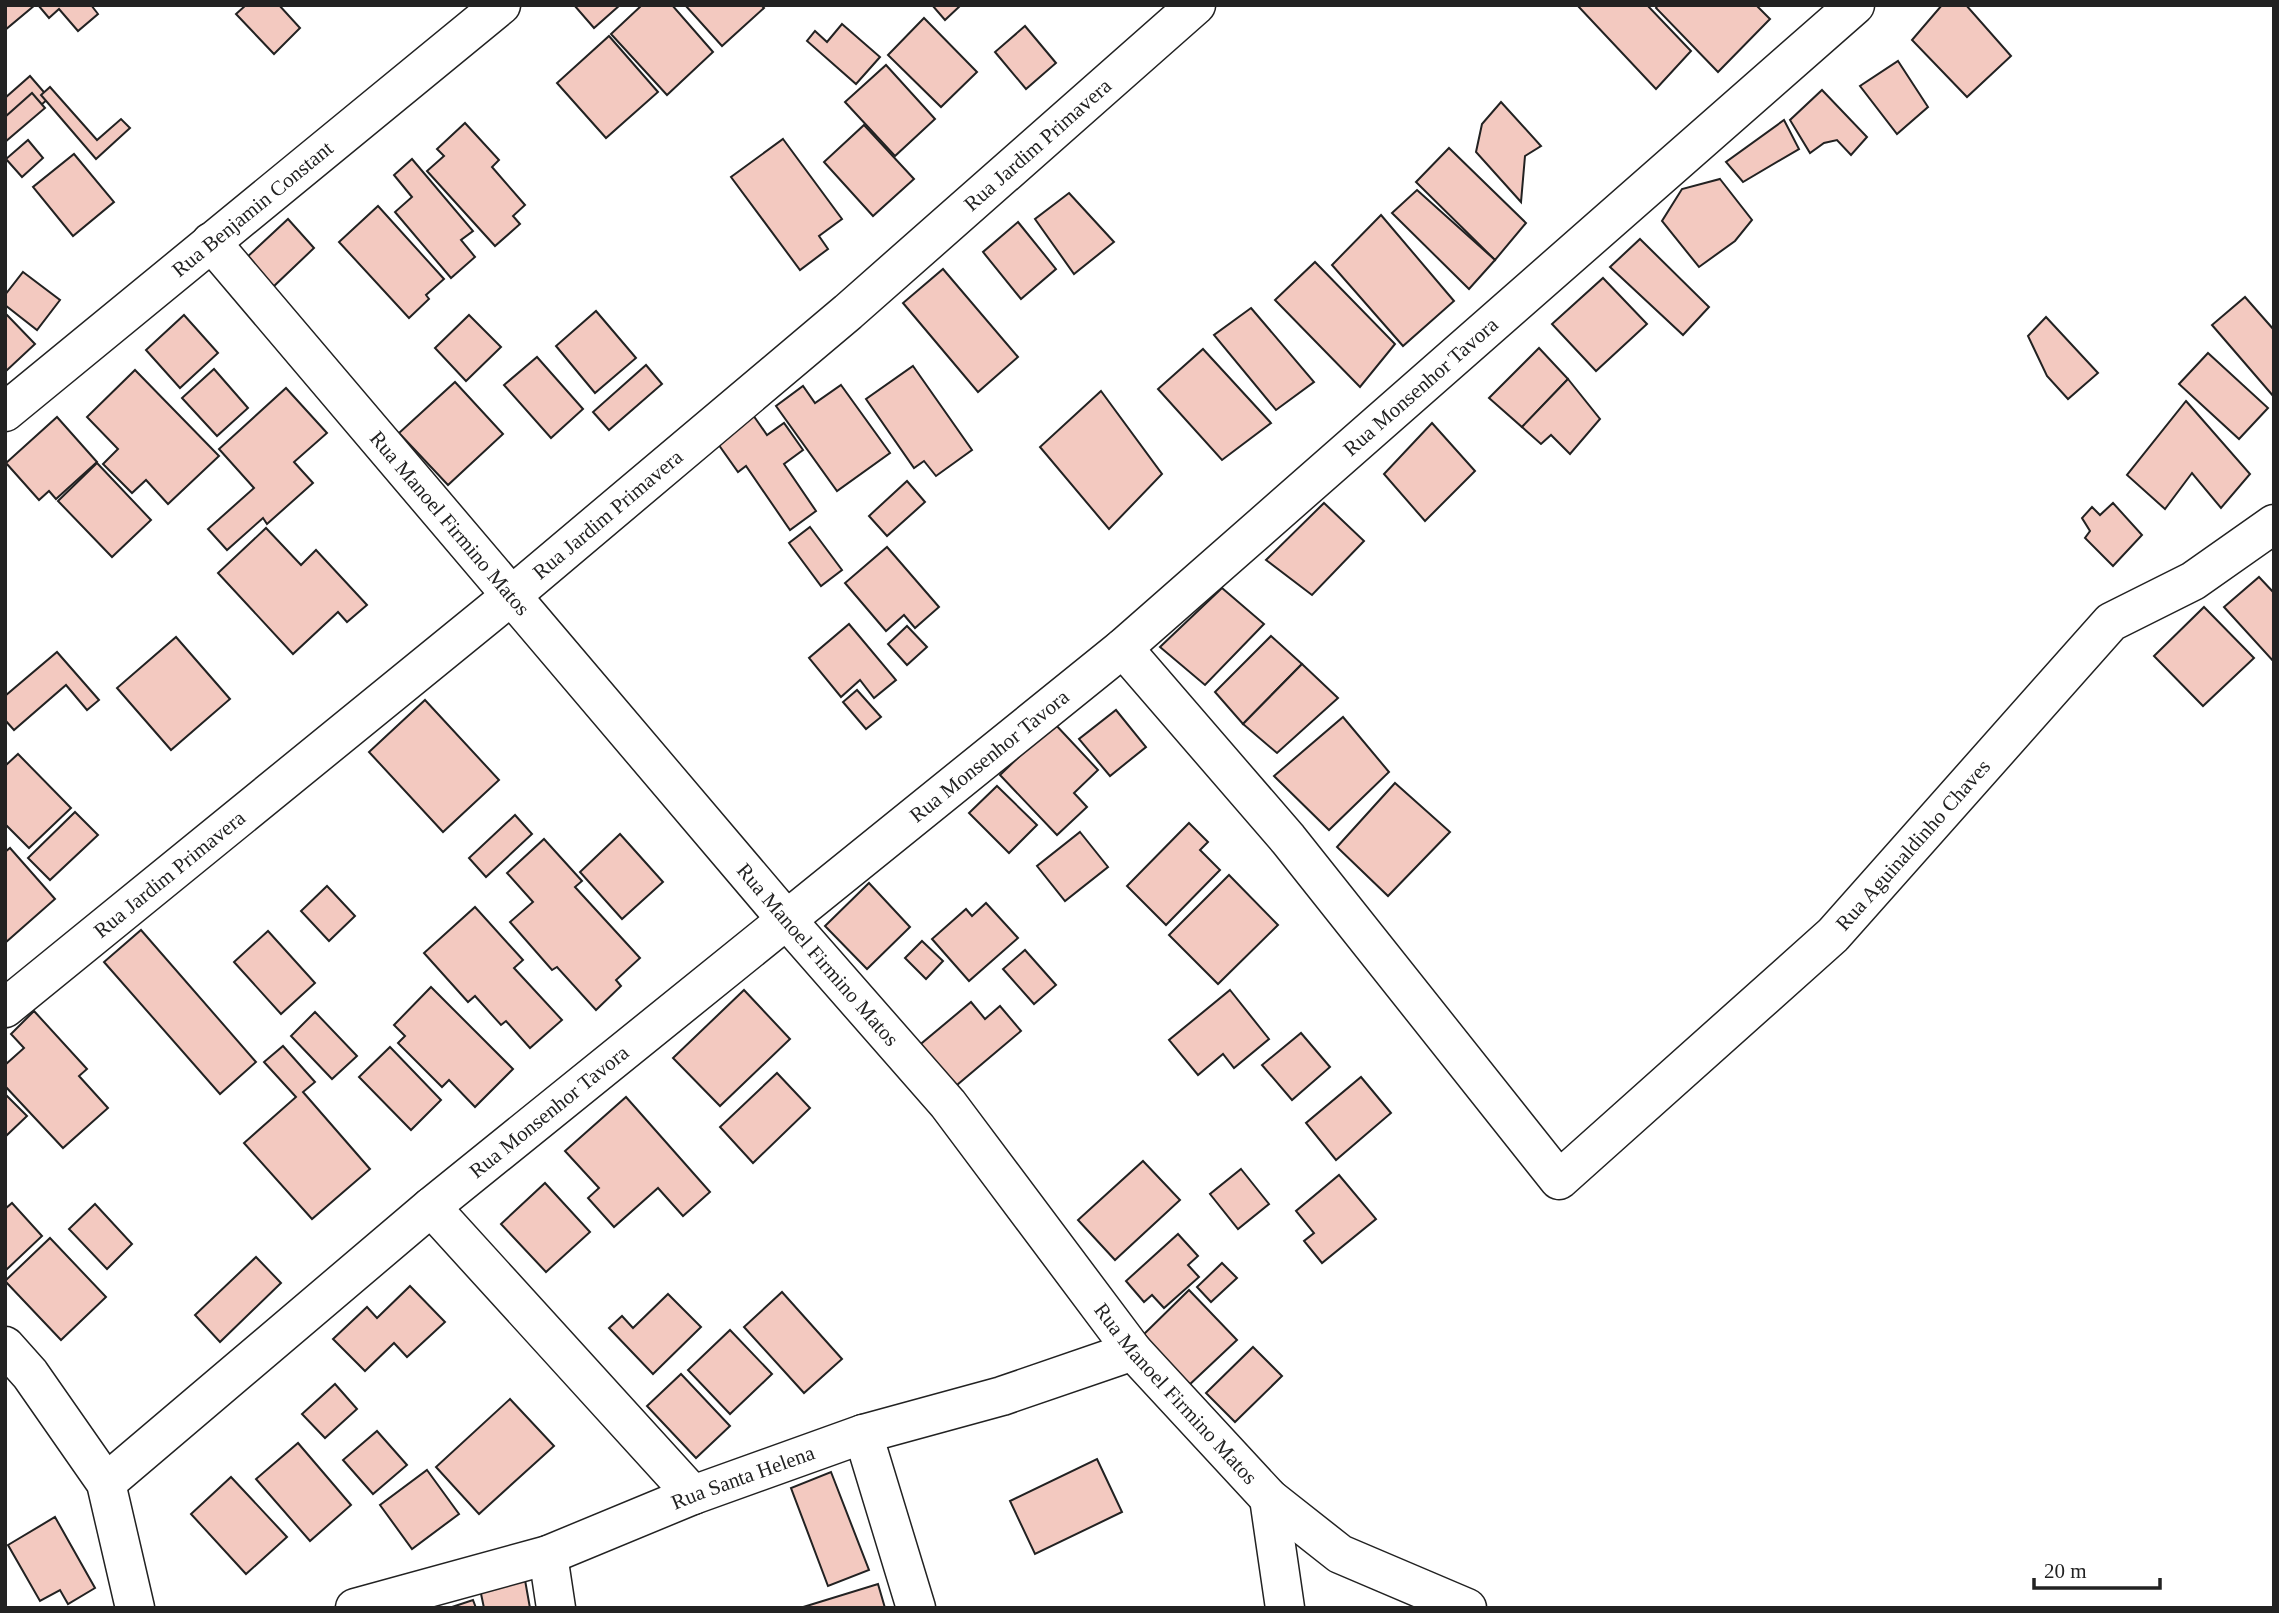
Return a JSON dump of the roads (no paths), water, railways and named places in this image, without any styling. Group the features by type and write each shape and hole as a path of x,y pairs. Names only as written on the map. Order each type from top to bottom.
{"street":[{"name":"Rua Benjamin Constant","path":"5,412 501,5"},
{"name":"Rua Jardim Primavera","path":"5,1008 511,596 848,312 1196,5"},
{"name":"Rua Monsenhor Tavora","path":"106,1483 431,1208 785,918 1123,648 1855,5"},
{"name":"Rua Manoel Firmino Matos","path":"211,242 785,918 948,1104 1133,1350 1269,1498 1340,1554 1467,1608"},
{"name":"Rua Aguinaldinho Chaves","path":"1123,648 1288,839 1559,1180 1833,935 2111,622 2193,581 2274,524"},
{"path":"431,1208 693,1495"},
{"path":"5,1346 30,1374 106,1483 135,1608"},
{"name":"Rua Santa Helena","path":"355,1608 548,1555 693,1495 863,1434 1002,1396 1133,1350"},
{"path":"863,1434 916,1608"},
{"path":"1269,1498 1285,1608"},
{"path":"548,1555 556,1608"}]}
